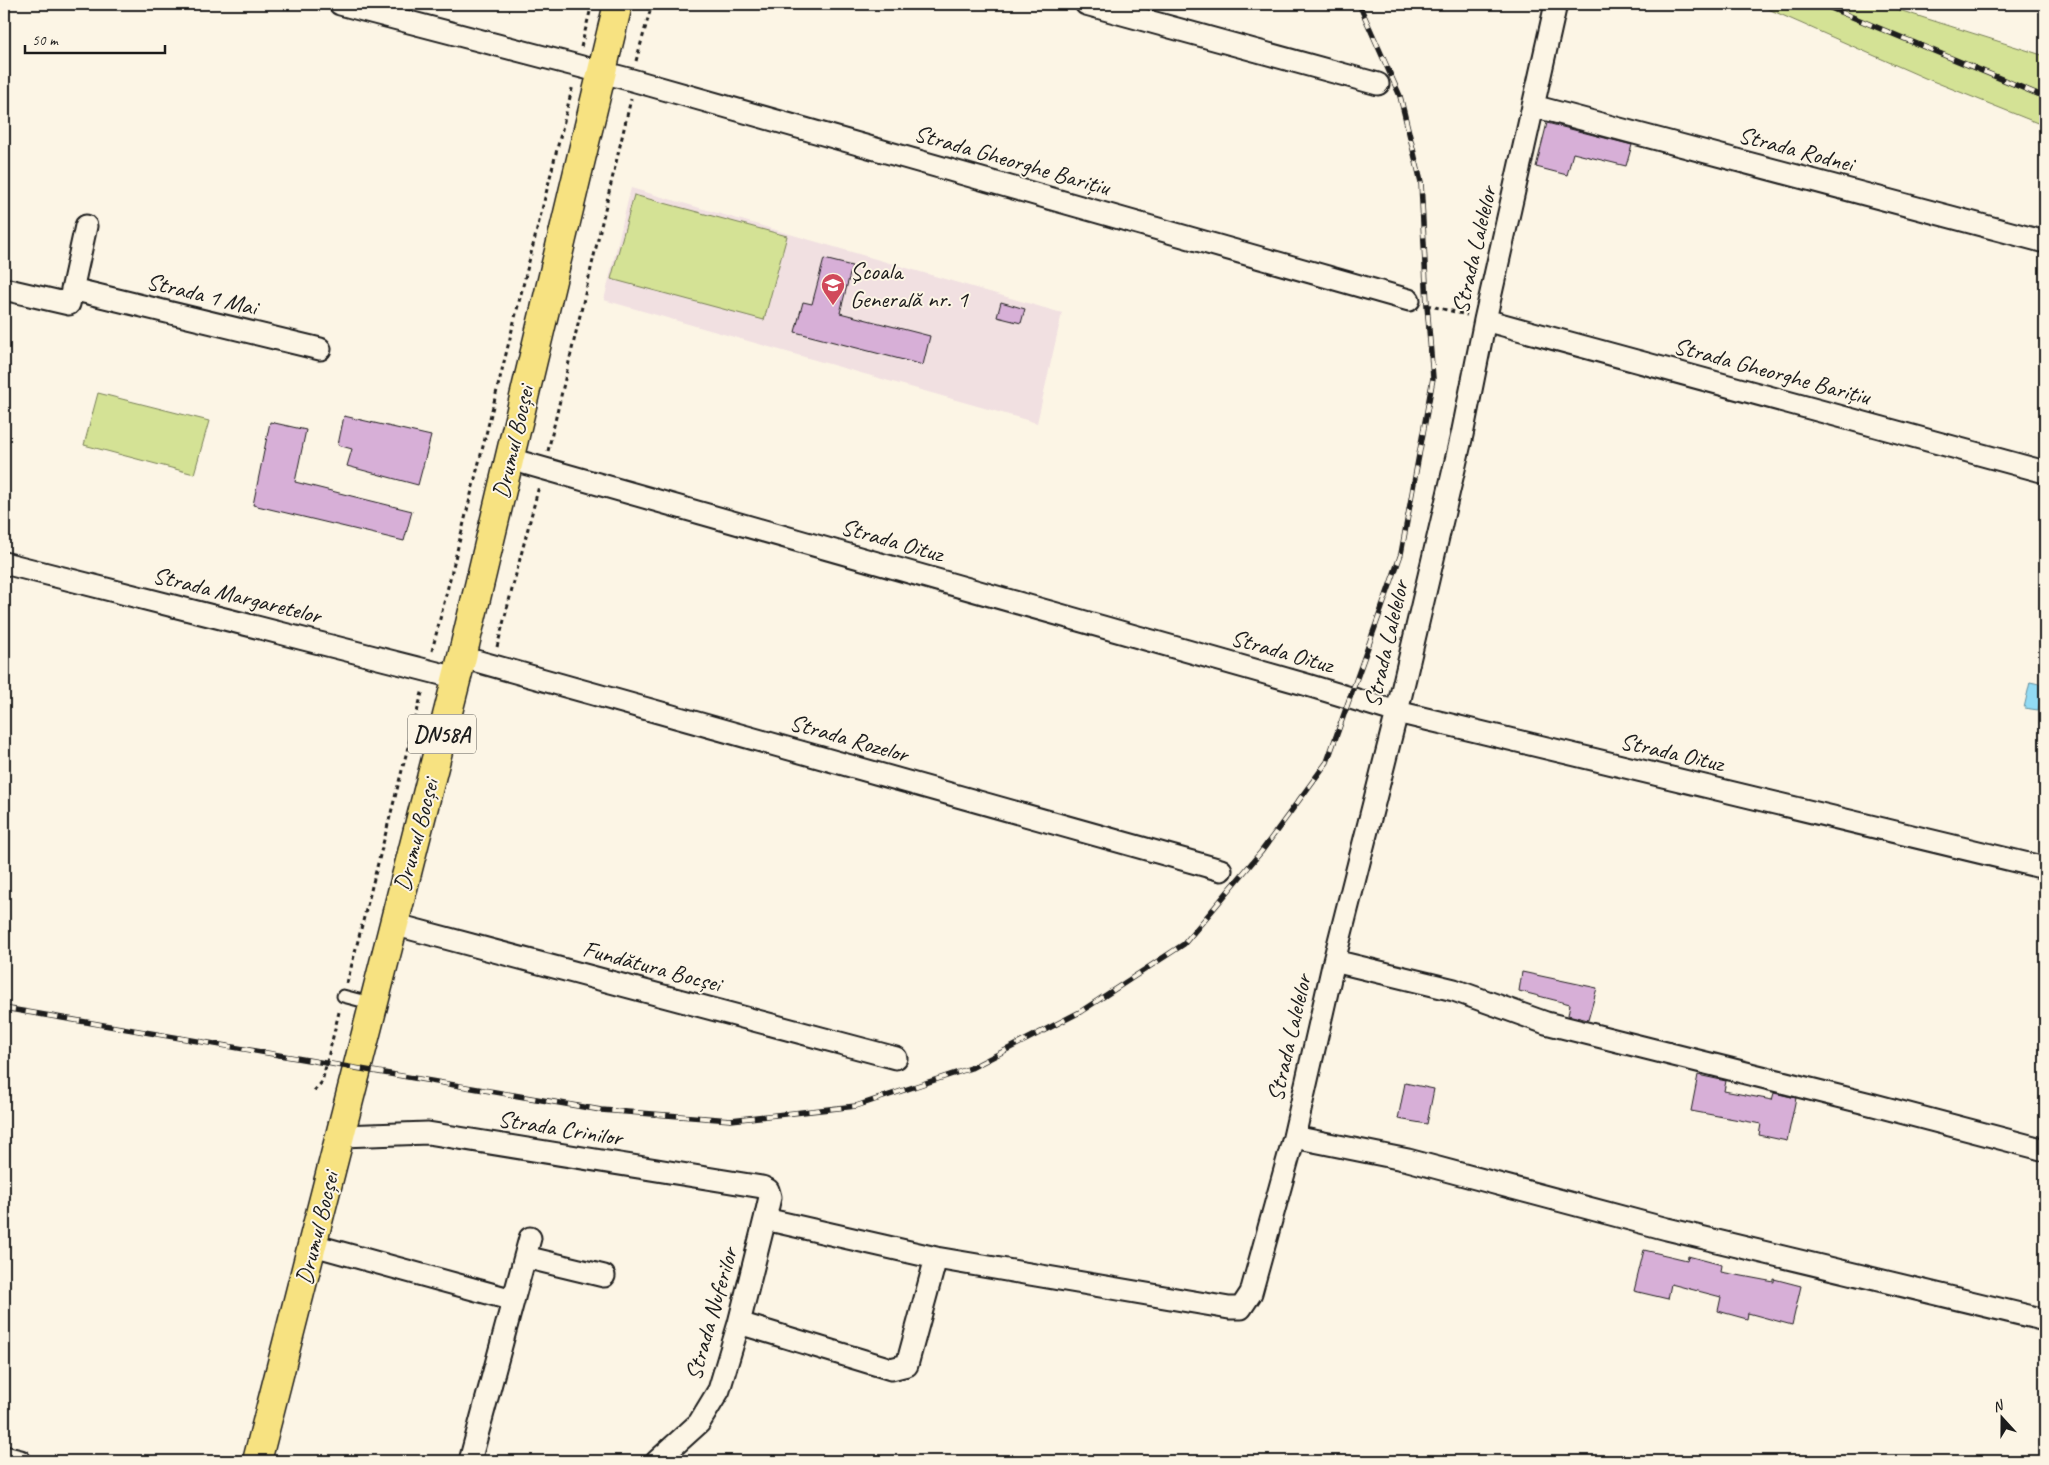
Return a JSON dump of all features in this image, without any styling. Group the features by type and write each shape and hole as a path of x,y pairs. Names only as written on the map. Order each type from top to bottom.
{"main road":[{"name":"Drumul Bocșei","path":"258,1461 393,924 460,667 618,4"}],"street":[{"name":"Strada Gheorghe Barițiu","path":"340,4 602,71 1409,300"},
{"path":"1086,4 1378,84"},
{"name":"Strada Lalelelor","path":"936,1258 1229,1308 1241,1308 1251,1293 1294,1137 1334,961 1397,712 1462,435 1485,320 1556,4"},
{"name":"Strada Rodnei","path":"1533,106 2045,242"},
{"path":"4,289 69,304 86,226"},
{"name":"Strada 1 Mai","path":"72,289 320,349"},
{"name":"Strada Gheorghe Barițiu","path":"1485,320 2045,472"},
{"name":"Strada Oituz","path":"510,459 1397,712 2045,868"},
{"name":"Strada Margaretelor","path":"4,563 460,667"},
{"name":"Strada Rozelor","path":"460,667 492,665 1221,870"},
{"name":"Fundătura Bocșei","path":"393,924 896,1058"},
{"path":"1334,961 1454,990 1546,1023 2045,1150"},
{"name":"Strada Crinilor","path":"341,1136 428,1134 762,1186 768,1190"},
{"path":"1294,1137 1408,1160 1667,1229 2045,1320"},
{"name":"Strada Nuferilor","path":"656,1461 699,1422 719,1390 739,1323 765,1220 770,1196 768,1190"},
{"path":"739,1323 891,1370 907,1365 936,1258 765,1220"},
{"path":"313,1245 513,1300"},
{"path":"470,1461 527,1248 604,1276"},
{"path":"4,1458 20,1461"}],"lane":[{"path":"343,996 374,1004"}],"path":[{"path":"578,55 592,4"},
{"path":"635,64 652,4"},
{"path":"438,628 573,83"},
{"path":"492,665 544,469 631,99"},
{"path":"1409,300 1485,320"},
{"path":"314,1091 322,1082 424,688"}],"shaded area":[{"name":"Școala Generală nr. 1","path":"631,188 1062,313 1037,423 604,300"}],"green space":[{"path":"1757,4 1880,4 2045,56 2045,126 1925,78"},
{"path":"634,195 787,236 764,320 611,279"},
{"path":"98,393 209,421 194,474 84,445"}],"water":[{"path":"2030,682 2044,685 2038,710 2024,708"}],"building":[{"path":"1547,123 1632,145 1626,166 1573,153 1567,175 1536,167"},
{"path":"824,259 852,266 840,313 930,336 923,365 795,332 803,302 812,304"},
{"path":"1001,302 1025,309 1021,323 997,317"},
{"path":"344,416 431,436 418,485 347,466 352,449 338,445"},
{"path":"270,422 306,430 295,482 412,511 404,541 253,505"},
{"path":"1522,972 1597,988 1588,1020 1568,1015 1570,1004 1519,991"},
{"path":"1698,1075 1726,1081 1724,1091 1772,1100 1774,1093 1796,1098 1787,1141 1759,1135 1761,1124 1691,1111"},
{"path":"1405,1083 1434,1089 1427,1124 1398,1119"},
{"path":"1644,1250 1687,1260 1688,1256 1722,1265 1721,1272 1774,1282 1774,1279 1801,1286 1792,1325 1748,1313 1747,1319 1718,1311 1721,1297 1671,1284 1668,1299 1634,1291"}],"railway":[{"path":"4,1008 601,1110 731,1120 856,1106 971,1068 1080,1012 1184,944 1261,852 1327,762 1401,554 1433,378 1427,305 1421,182 1400,96 1359,4"},
{"path":"1821,4 2045,97"}],"place":[{"name":"Școala Generală nr. 1","path":"833,306"}]}
